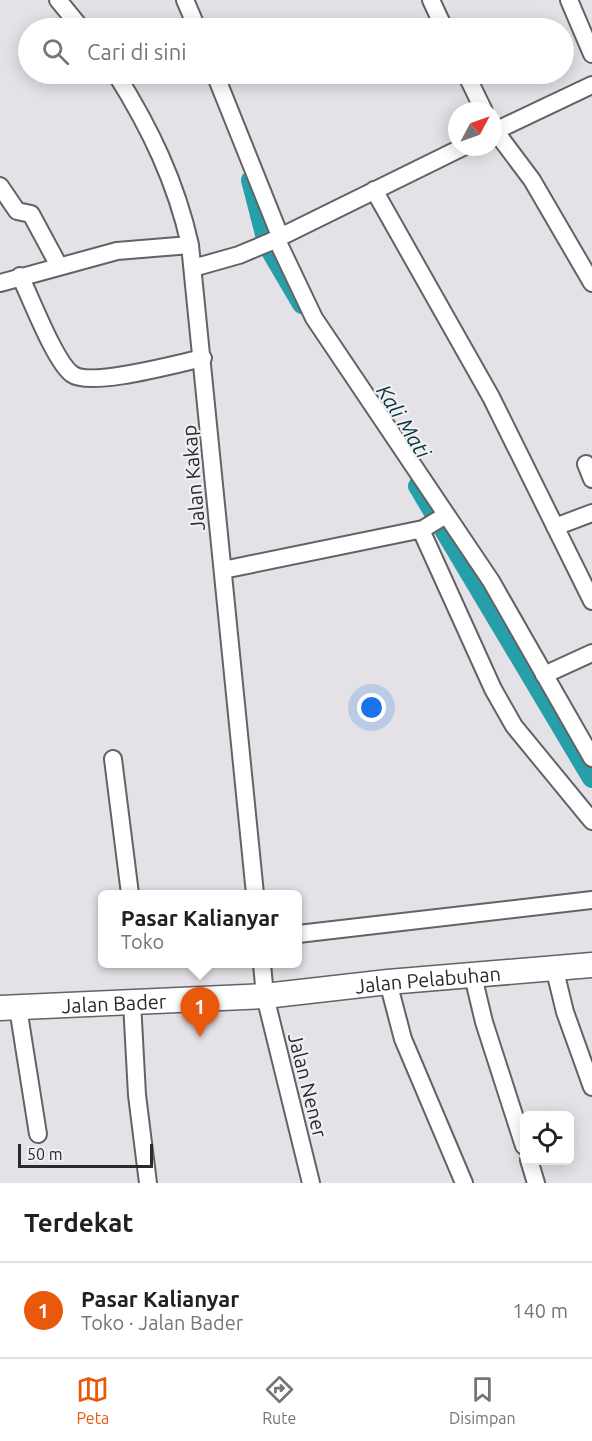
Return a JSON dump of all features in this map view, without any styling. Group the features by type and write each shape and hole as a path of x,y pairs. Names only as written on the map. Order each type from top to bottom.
{"main road":[{"name":"Jalan Pelabuhan","path":"265,996 388,982 592,965"},
{"name":"Jalan Bader","path":"9,1008 265,996"}],"street":[{"path":"58,0 73,18"},
{"path":"185,0 193,18"},
{"path":"431,0 439,18"},
{"path":"569,0 592,54"},
{"name":"Jalan Kakap","path":"122,84 162,156 184,217 193,268 255,890"},
{"path":"219,84 275,239 314,318 443,516 490,581 592,758"},
{"path":"471,84 480,102"},
{"path":"502,127 592,85"},
{"path":"502,141 532,180 592,284"},
{"path":"193,268 238,255 275,239 448,154"},
{"path":"0,186 18,211 31,214 59,266"},
{"path":"374,190 491,397 592,602"},
{"path":"0,284 20,276 117,251 189,246"},
{"path":"20,276 60,360 78,378 114,377 203,358"},
{"path":"555,527 592,513"},
{"path":"223,570 423,529 443,516"},
{"path":"423,529 493,689 514,726 592,821"},
{"path":"544,675 592,652"},
{"path":"113,759 129,890"},
{"path":"302,933 592,900"},
{"path":"554,967 580,1057 592,1087"},
{"path":"262,968 265,996"},
{"path":"473,976 488,1034 520,1131"},
{"path":"388,982 403,1039 464,1183"},
{"name":"Jalan Nener","path":"265,996 311,1183"},
{"path":"132,1002 138,1095 148,1183"},
{"path":"9,1008 38,1134"},
{"path":"530,1165 536,1183"}],"waterway":[{"name":"Kali Mati","path":"251,180 268,246 302,304"},
{"name":"Kali Mati","path":"418,486 592,778"}],"place":[{"name":"Pasar Kalianyar","path":"200,1037"}]}
